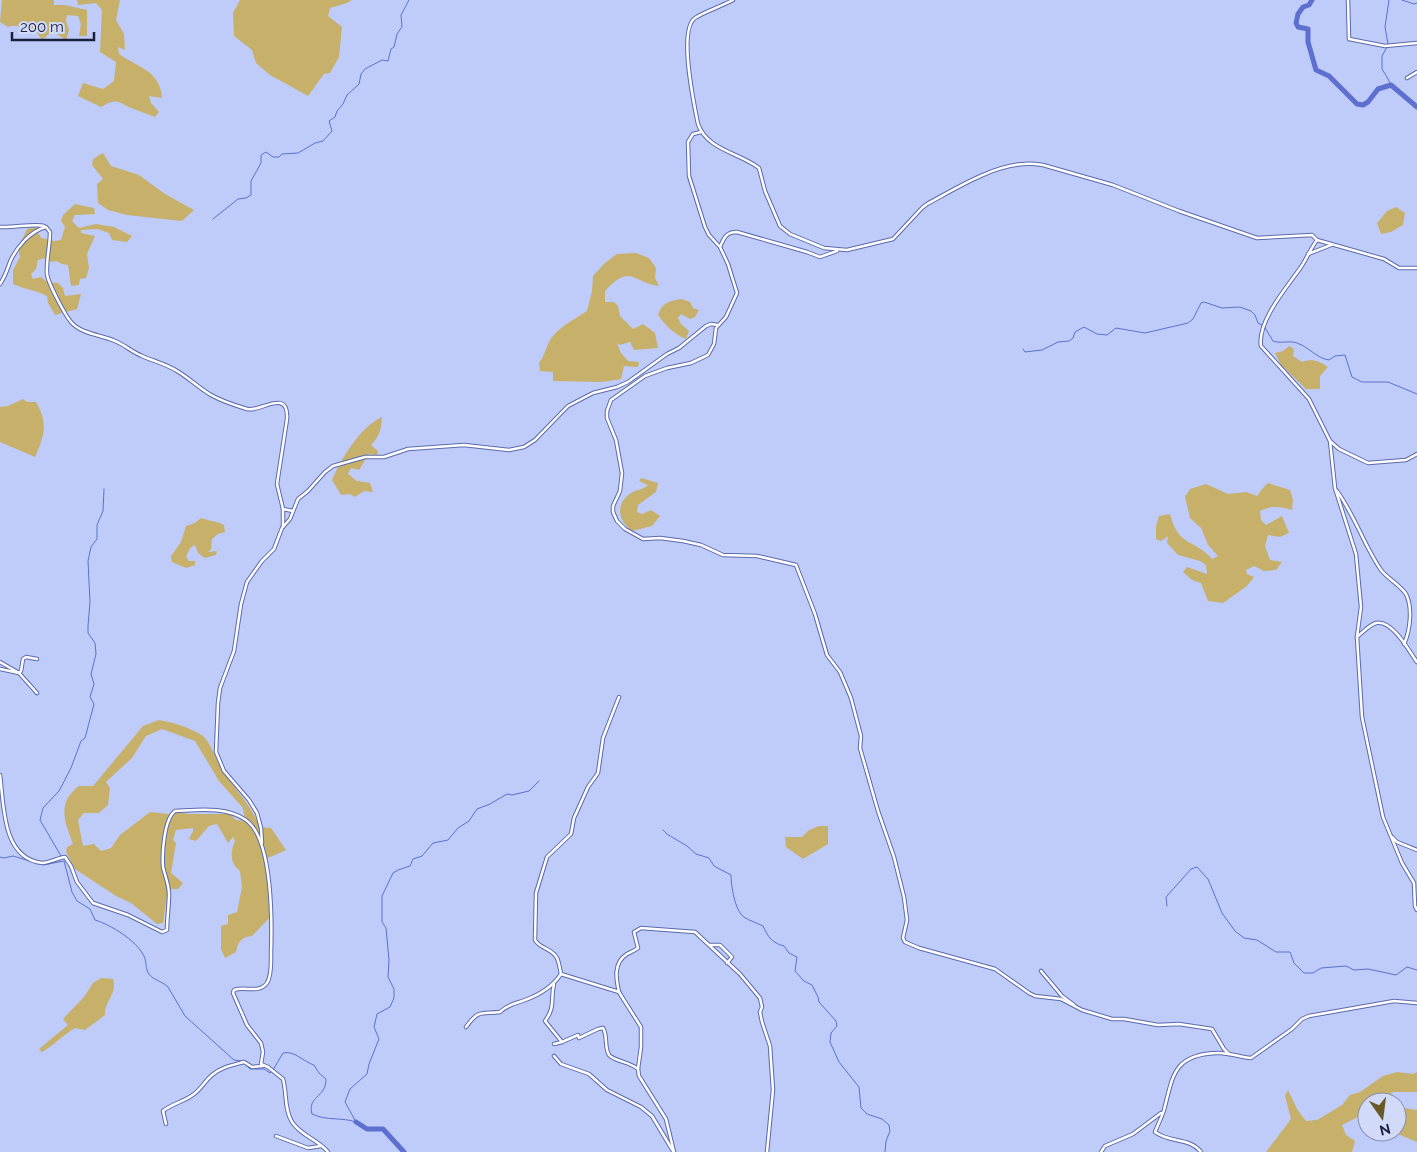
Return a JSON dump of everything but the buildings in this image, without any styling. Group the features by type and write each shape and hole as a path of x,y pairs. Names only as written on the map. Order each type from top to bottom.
{"street":[{"path":"733,0 694,18 689,25 687,62 701,132 721,148 759,168 765,191 780,226 790,234 824,248 839,250"},
{"path":"1348,0 1349,39 1385,46 1417,43"},
{"path":"1407,78 1417,72"},
{"path":"701,132 693,134 688,142 690,176 708,235 720,247 728,264 737,293 726,317 716,328 714,344 708,355 691,363 667,368 645,376 610,400 607,418 616,440 622,473 620,491 613,506 613,512 617,521 625,529 643,539 660,538 683,541 701,545 723,555 757,556 796,565 815,614 827,655 840,672 851,698 861,736 860,748 894,857 904,897 907,920 903,938 905,942 919,948 989,967 1028,993 1035,996 1061,999 1098,1016 1158,1025 1179,1024 1212,1029 1221,1045 1229,1054"},
{"path":"720,247 724,237 731,232 737,232 807,252 820,258 839,250 893,239 927,204 980,176 1022,164 1043,165 1114,185 1179,211 1258,238 1312,235 1317,240 1348,247 1384,259 1399,268 1417,268"},
{"path":"0,227 26,227 36,224 46,227 50,232 47,275 66,315 74,325 97,336 118,342 136,354 174,369 212,395 246,409 258,409 268,403 280,403 287,414 277,484 283,508 282,528 274,549 257,568 248,582 241,604 234,651 220,688 215,745 218,759 224,771 250,800 257,813 261,828 271,904 272,937 269,978 266,984 260,988 238,988 233,992 247,1025 261,1043 263,1052 261,1064 279,1075 284,1083 292,1122 328,1152"},
{"path":"0,284 16,250 27,238 41,228 46,227"},
{"path":"1317,240 1303,265 1277,301 1265,323 1260,346 1309,398 1330,441 1336,488 1356,554 1361,607 1357,637 1361,712 1378,786 1381,811 1402,863 1414,883 1415,906 1417,910"},
{"path":"1307,255 1332,244"},
{"path":"282,528 290,519 298,499 308,492 325,472 333,466 365,457 384,457 408,449 464,445 509,450 524,447 535,440 568,406 593,393 618,387 628,382 667,354 679,348 706,326 718,324"},
{"path":"1330,441 1339,449 1368,463 1406,460 1417,454"},
{"path":"1336,488 1382,571 1406,594 1410,609 1404,644"},
{"path":"283,508 293,511"},
{"path":"1357,637 1375,623 1382,622 1393,629 1417,662"},
{"path":"19,673 23,659 26,657 36,658"},
{"path":"0,662 19,673 37,693"},
{"path":"0,669 19,673"},
{"path":"562,1042 544,1021 553,1006 552,992 554,984 561,974 557,958 552,952 538,945 535,940 534,905 547,857 571,834 574,818 588,787 598,773 603,738 619,697"},
{"path":"0,775 7,824 12,843 22,856 44,863 65,857 72,866 77,882 93,903 128,915 162,932 166,930 169,893 163,854 167,822 170,814 175,811 209,810 236,814 250,823 262,845"},
{"path":"1390,835 1396,842 1417,850"},
{"path":"674,1152 666,1119 639,1076 641,1027 636,1016 618,992 617,965 622,958 638,948 634,934 641,928 695,932 740,974 756,992 762,1007 760,1012 762,1022 770,1046 773,1090 767,1152"},
{"path":"710,945 720,945 732,957 727,963"},
{"path":"1041,971 1062,996 1074,1005"},
{"path":"561,974 618,992"},
{"path":"466,1027 478,1014 488,1011 500,1012 506,1005 528,999 554,984"},
{"path":"1201,1152 1194,1144 1165,1138 1155,1132 1164,1110 1172,1077 1187,1060 1203,1054 1217,1053 1250,1058 1292,1029 1302,1019 1309,1016 1401,1000 1417,1003"},
{"path":"554,1044 578,1035 579,1038 603,1028 606,1035 608,1054 638,1069"},
{"path":"554,1056 561,1064 589,1074 607,1090 641,1107 652,1116 674,1152"},
{"path":"166,1124 163,1111 174,1103 185,1100 194,1094 221,1068 243,1062 252,1066 267,1066"},
{"path":"1101,1152 1105,1146 1138,1131 1164,1110"},
{"path":"276,1136 308,1148 323,1146"}],"shaded area":[{"path":"2,0 54,0 54,5 65,5 87,10 87,36 79,36 81,24 78,16 67,15 66,21 69,30 66,40 52,31 42,40 34,28 8,27 0,22"},
{"path":"77,0 120,0 116,20 124,34 125,50 118,47 119,54 153,75 157,81 162,98 149,96 151,103 159,112 155,117 119,102 110,102 101,107 78,96 83,83 103,89 114,81 116,62 100,52 102,10 96,3 78,5"},
{"path":"240,0 352,0 330,8 328,16 342,27 339,57 330,73 324,74 308,96 270,75 256,63 252,50 234,36 233,13"},
{"path":"103,153 111,166 139,175 165,194 194,210 182,221 127,215 108,210 98,203 97,184 103,179 92,165 93,159"},
{"path":"75,204 94,208 95,214 75,215 72,221 79,228 96,224 114,227 132,236 127,242 112,240 109,233 98,229 81,230 81,233 95,236 87,254 89,268 86,278 80,279 79,285 71,286 68,265 56,261 51,262 46,258 38,260 36,269 31,274 33,279 41,277 47,282 58,283 63,288 65,296 81,294 77,309 55,315 48,303 47,296 13,284 13,270 20,257 18,248 27,229 35,227 41,238 54,241 61,240 65,227 61,221 63,215"},
{"path":"1396,207 1405,213 1403,225 1391,232 1381,234 1377,223 1387,211"},
{"path":"636,253 649,258 656,268 655,278 659,286 626,276 620,278 605,291 605,302 614,302 618,306 620,316 633,329 643,324 655,333 658,348 634,350 630,342 620,345 617,343 621,353 628,361 639,362 638,367 624,366 621,379 602,382 553,381 553,372 540,371 539,363 552,337 566,324 587,311 592,291 593,276 605,263 617,254"},
{"path":"682,299 690,302 693,308 699,310 695,317 690,319 681,314 678,318 681,324 689,331 686,339 670,329 658,315 662,307 667,303"},
{"path":"1289,346 1294,349 1293,356 1302,362 1315,361 1328,367 1320,376 1320,389 1306,389 1281,365 1275,353 1283,351"},
{"path":"23,399 27,402 36,402 44,423 43,435 35,457 0,442 0,407 8,406"},
{"path":"382,417 380,432 371,445 378,451 377,455 369,454 359,470 351,468 348,474 357,481 370,483 373,492 364,491 355,497 350,494 341,495 332,480 352,444 366,428"},
{"path":"641,478 658,483 656,492 638,505 637,512 642,514 651,510 660,516 652,526 632,531 623,522 620,511 623,501 627,496 648,485 639,481"},
{"path":"1268,483 1290,490 1293,500 1292,510 1276,507 1260,511 1261,520 1266,525 1282,516 1289,533 1280,537 1268,535 1265,546 1270,560 1282,562 1276,570 1264,571 1254,566 1246,570 1247,574 1254,577 1247,586 1223,603 1208,601 1201,583 1192,580 1183,572 1187,567 1207,574 1206,565 1200,561 1178,555 1167,543 1168,536 1161,541 1156,539 1156,526 1159,516 1170,514 1173,525 1182,537 1212,559 1218,556 1208,545 1201,528 1190,518 1185,497 1190,489 1206,484 1228,494 1246,492 1257,496"},
{"path":"201,518 224,525 225,532 218,534 212,539 211,549 208,552 217,551 216,555 205,558 198,553 195,545 190,548 186,557 189,561 195,561 195,565 186,568 172,562 171,556 181,542 186,526 195,523"},
{"path":"159,720 171,722 203,736 225,774 252,811 260,827 271,828 286,850 268,858 268,880 273,914 252,936 241,941 236,952 225,958 221,949 221,926 228,924 228,915 237,912 242,887 240,871 234,865 232,857 235,841 233,837 228,843 217,824 209,826 196,841 189,839 193,828 176,830 173,840 176,843 171,873 183,883 178,889 168,889 163,923 157,924 131,903 116,896 75,869 66,852 67,847 73,844 64,813 67,799 79,786 93,786 143,726","holes":["162,729 195,741 219,781 243,808 245,821 236,820 230,814 188,814 178,812 168,814 150,812 120,835 111,848 101,851 94,844 83,846 78,820 84,813 99,813 108,805 110,788 106,782 132,758 146,736"]},
{"path":"819,826 828,826 828,844 803,859 786,847 785,837 802,837 809,830"},
{"path":"101,978 113,979 114,984 105,1015 85,1030 75,1028 42,1052 39,1049 68,1025 63,1019 84,997 93,983"},
{"path":"1397,1072 1413,1074 1417,1072 1417,1092 1360,1092 1383,1076"},
{"path":"1288,1090 1297,1109 1306,1121 1317,1120 1342,1105 1350,1095 1357,1093 1357,1118 1342,1125 1346,1135 1355,1141 1352,1152 1266,1152 1291,1119 1285,1096"},
{"path":"1407,1108 1417,1110 1417,1142 1407,1138"}],"waterway":[{"path":"213,219 238,199 251,195 251,181 261,163 261,155 266,152 273,157 279,157 282,154 298,153 315,143 323,141 332,131 329,121 335,117 347,95 359,84 361,74 365,69 382,60 388,61 397,34 402,27 401,15 409,0"},
{"path":"1312,0 1298,14 1296,23 1298,27 1308,29 1308,42 1316,70 1329,76 1357,104 1363,105 1368,102 1378,89 1391,85 1417,107"},
{"path":"1388,44 1385,27 1389,0"},
{"path":"1402,0 1414,4 1417,3"},
{"path":"1387,47 1382,56 1382,69 1391,85"},
{"path":"1023,349 1025,352 1042,350 1058,342 1069,341 1073,338 1075,332 1084,327 1097,334 1107,335 1116,328 1145,333 1188,323 1193,319 1201,303 1204,302 1222,308 1240,307 1251,311 1258,323 1264,326 1273,341 1297,343 1320,357 1329,360 1335,356 1345,355 1352,377 1362,382 1388,382 1417,394"},
{"path":"61,856 40,820 43,808 59,791 71,768 81,741 85,738 94,704 90,697 94,684 91,674 96,654 95,643 88,633 90,602 88,561 91,547 97,539 97,525 103,511 104,489"},
{"path":"356,1122 345,1102 350,1089 367,1074 379,1039 374,1027 377,1014 390,1007 394,998 394,989 388,977 389,960 386,928 382,922 382,896 393,873 410,866 413,859 422,856 433,843 448,840 458,828 469,821 477,809 507,794 512,795 529,791 539,781"},
{"path":"663,830 696,854 709,858 714,866 731,875 734,898 741,914 763,926 771,939 784,946 789,953 797,957 795,971 804,981 812,985 819,1002 836,1021 837,1026 831,1033 830,1042 839,1062 859,1087 861,1108 867,1114 882,1119 889,1125 890,1131 886,1141 885,1152"},
{"path":"0,857 13,856 43,865 64,861 72,892 77,901 90,909 95,920 115,929 135,944 144,956 149,974 168,987 185,1016 234,1060 241,1061"},
{"path":"1167,906 1166,897 1191,869 1197,867 1208,879 1222,913 1235,931 1244,938 1257,940 1276,952 1290,952 1294,963 1304,973 1313,973 1321,968 1346,966 1354,970 1368,969 1396,975 1407,967 1417,970"},
{"path":"244,1063 250,1069 264,1069 270,1073 283,1053 291,1053 314,1065 326,1079 323,1090 312,1104 312,1114 323,1118 356,1122"},
{"path":"356,1122 367,1129 383,1129 404,1152"}]}
